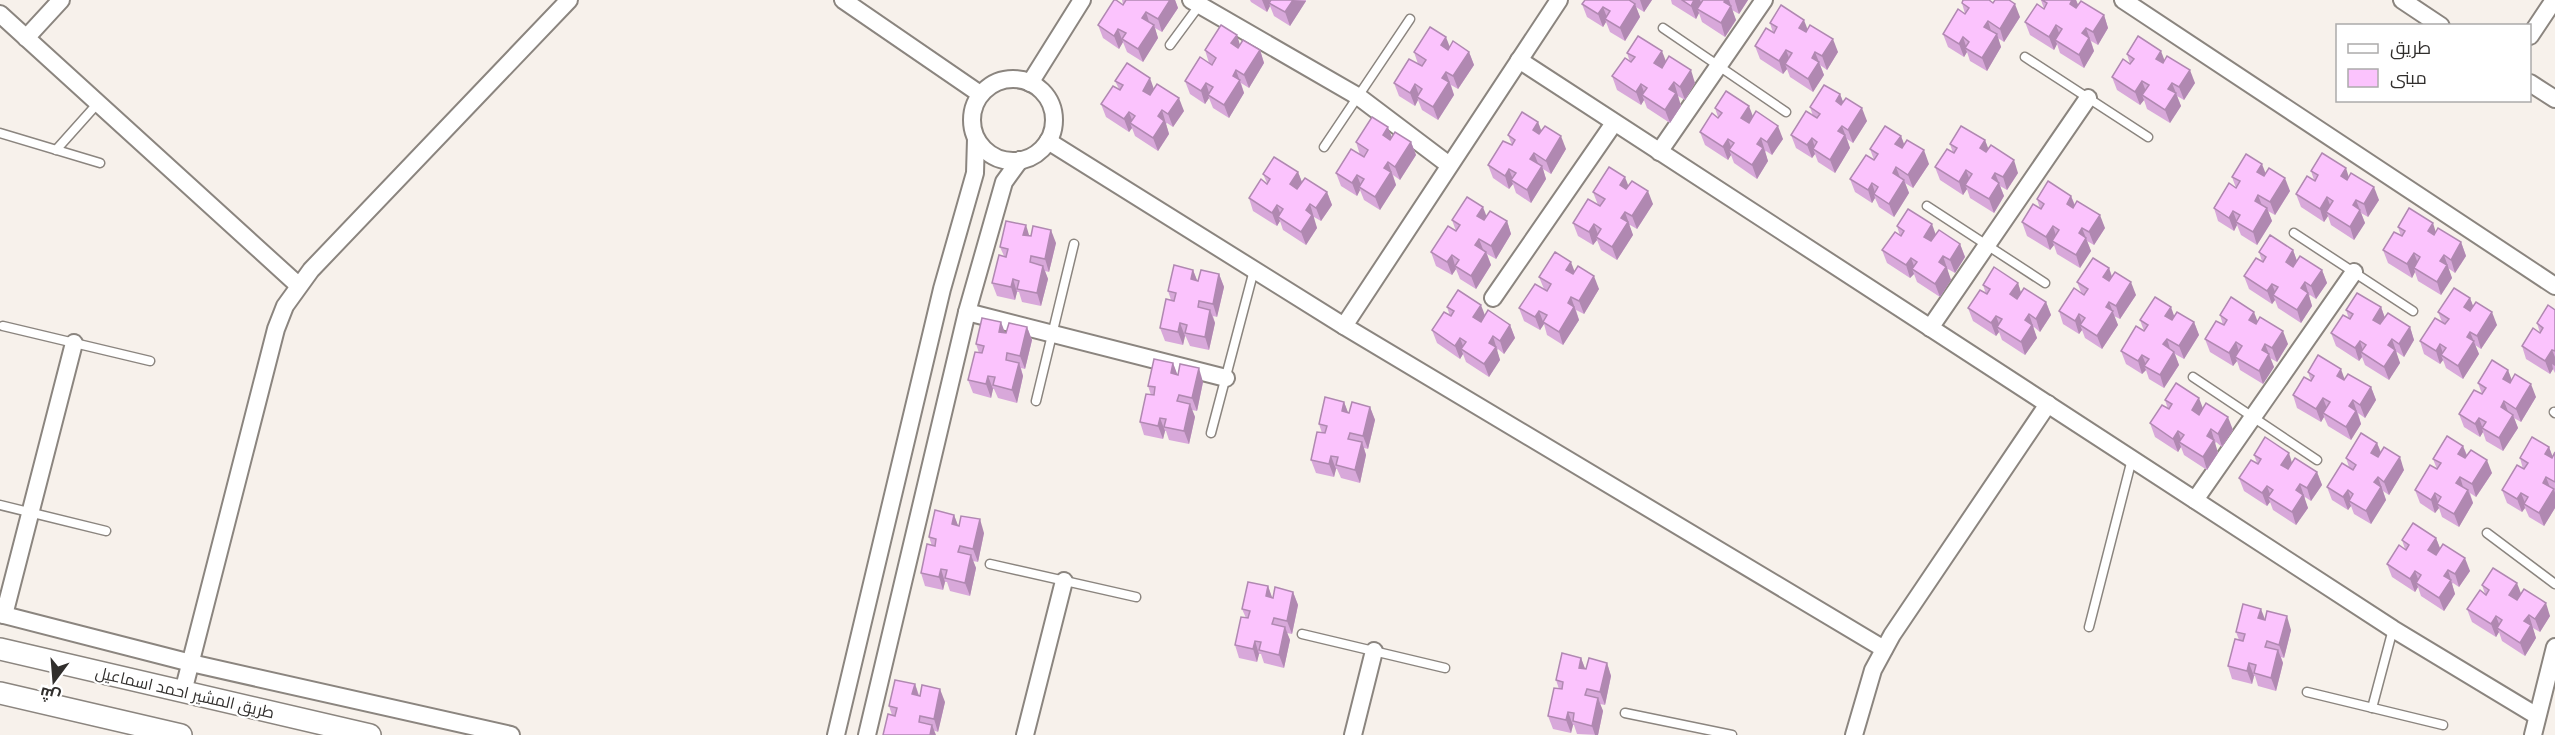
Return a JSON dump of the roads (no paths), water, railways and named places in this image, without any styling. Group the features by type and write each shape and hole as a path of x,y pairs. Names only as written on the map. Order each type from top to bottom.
{"street":[{"path":"26,38 61,0"},
{"path":"183,692 276,329 298,285 569,0"},
{"path":"843,0 980,94"},
{"path":"1030,83 1082,0"},
{"path":"1344,326 1559,0"},
{"path":"1659,152 1764,0"},
{"path":"2123,0 2555,286"},
{"path":"2402,0 2438,24"},
{"path":"2531,33 2554,0"},
{"path":"1198,2 1359,98 1449,165"},
{"path":"0,14 298,285"},
{"path":"1519,60 2194,500 2393,628 2537,716"},
{"path":"836,735 942,289 975,173 976,139 972,124 973,108 980,94 995,83 1012,79 1030,83 1044,93 1052,108 1053,125 1048,141 1036,154 1020,160 1003,160 987,152 976,139"},
{"path":"2531,84 2555,99"},
{"path":"1930,328 2088,98"},
{"path":"1493,298 1614,123"},
{"path":"1048,141 1344,326 1884,649"},
{"path":"867,735 967,312 1004,182 1020,160"},
{"path":"2194,500 2354,272"},
{"path":"967,312 1226,378"},
{"path":"74,343 31,513 2,615 192,663 511,735"},
{"path":"1854,735 1873,670 1884,649 2048,404"},
{"path":"1025,735 1064,581"},
{"path":"2533,735 2555,647"},
{"name":"طريق المشير احمد اسماعيل","path":"0,649 370,735"},
{"path":"1353,735 1374,651"},
{"path":"0,693 181,735"}],"lane":[{"path":"1170,45 1198,2"},
{"path":"1324,147 1410,19"},
{"path":"1663,28 1786,112"},
{"path":"2025,57 2148,137"},
{"path":"56,150 98,104"},
{"path":"0,133 100,163"},
{"path":"1927,206 2045,283"},
{"path":"2294,233 2413,310"},
{"path":"1036,401 1074,243"},
{"path":"1211,433 1254,270"},
{"path":"3,326 150,361"},
{"path":"2193,377 2317,460"},
{"path":"2089,627 2132,459"},
{"path":"0,505 106,531"},
{"path":"2487,533 2555,584"},
{"path":"990,564 1136,597"},
{"path":"2372,708 2393,628"},
{"path":"1302,634 1445,668"},
{"path":"2307,692 2443,725"},
{"path":"1625,713 1732,735"}]}
